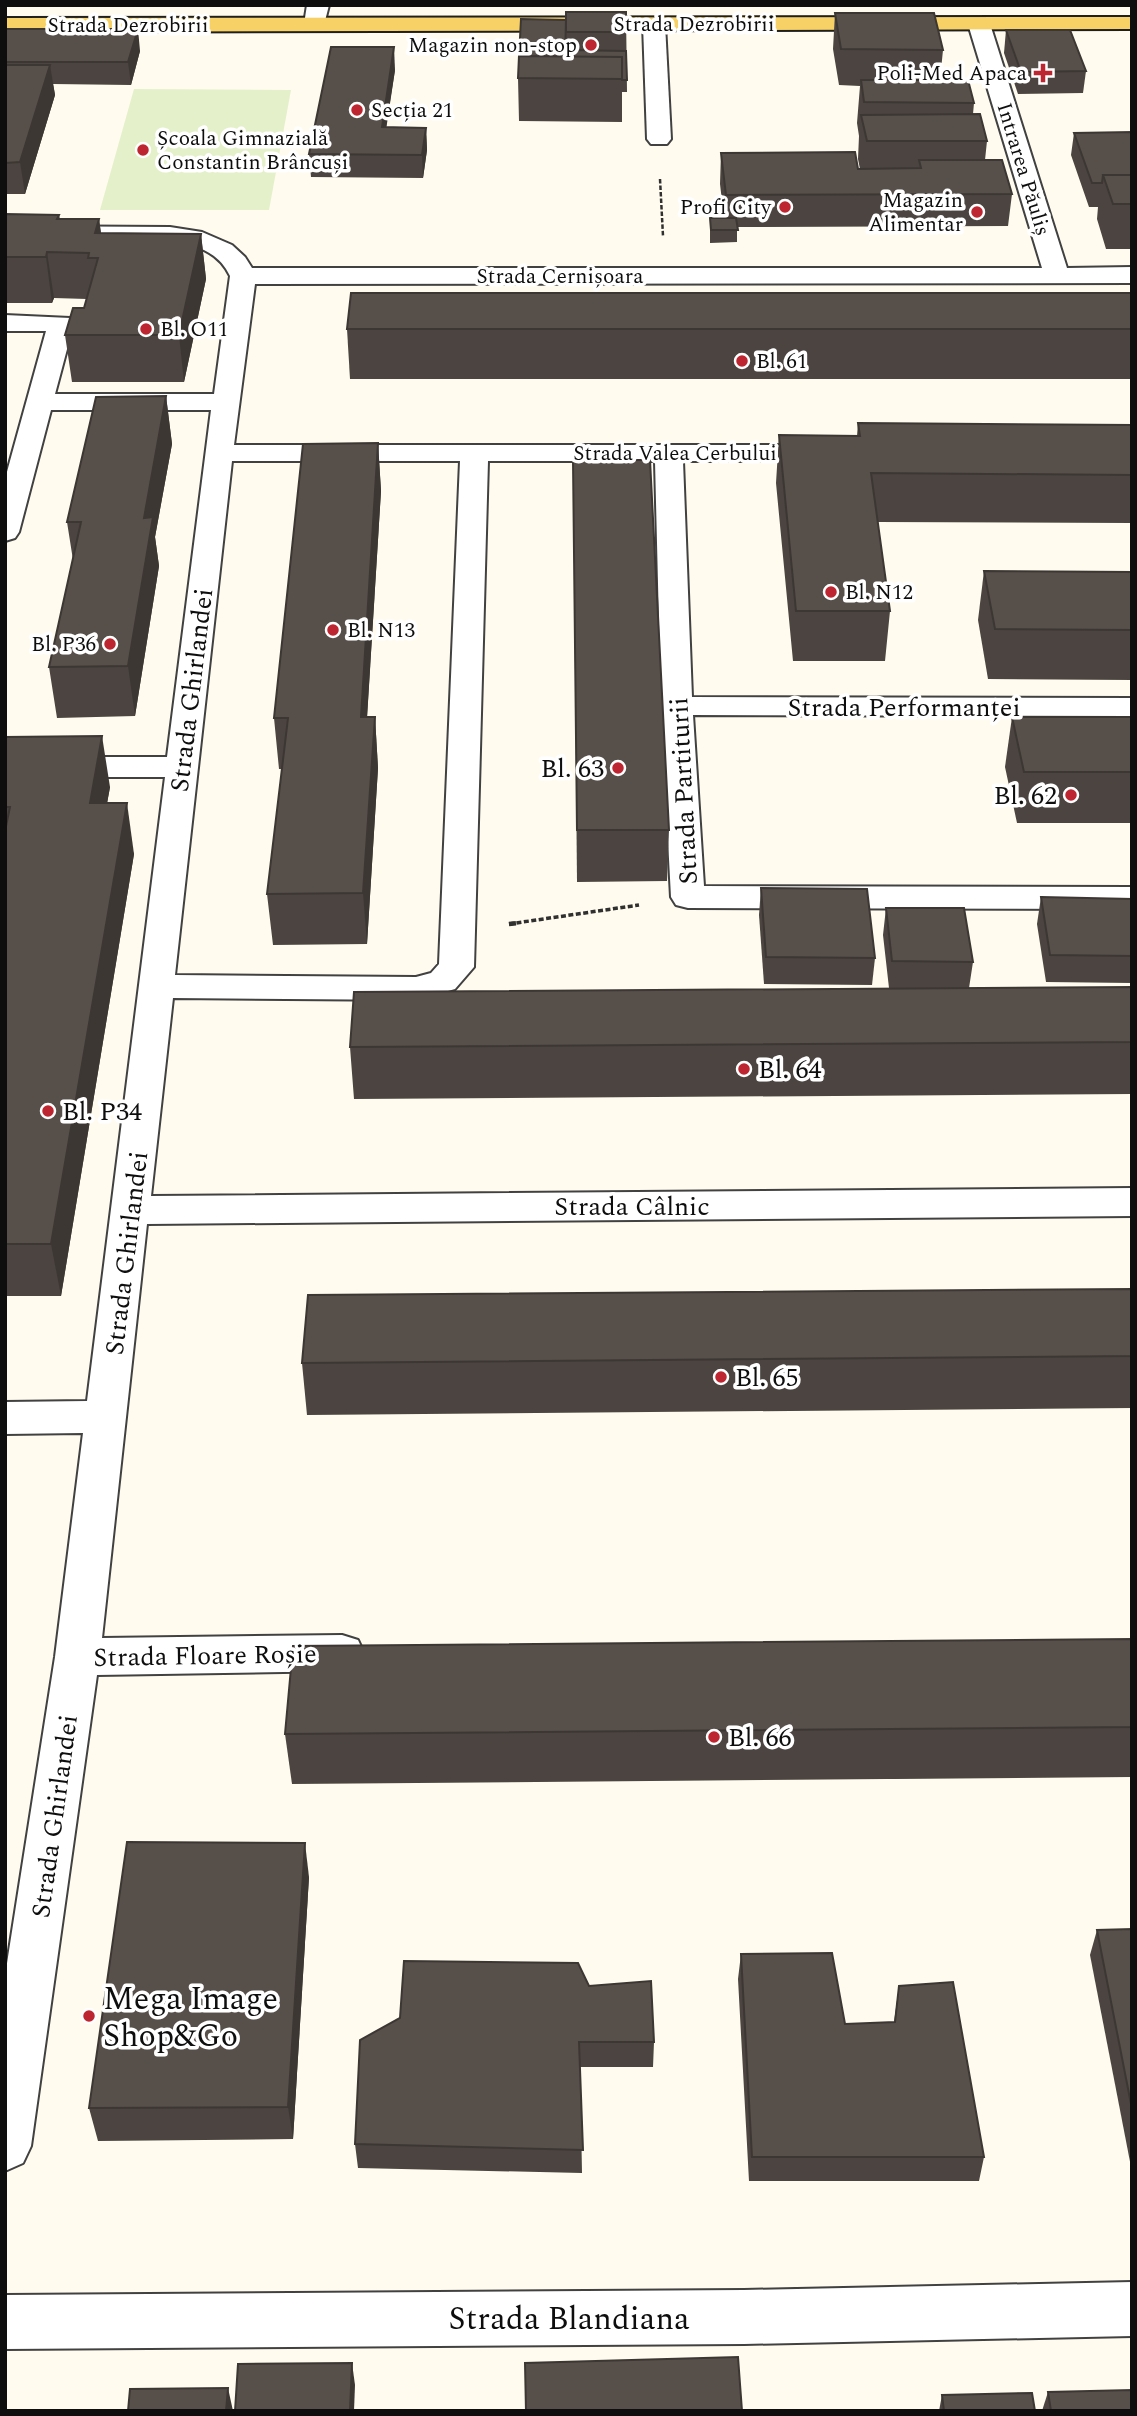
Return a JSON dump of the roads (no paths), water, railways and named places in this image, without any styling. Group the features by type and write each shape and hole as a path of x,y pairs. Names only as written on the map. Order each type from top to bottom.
{"main road":[{"name":"Strada Dezrobirii","path":"5,25 316,15 654,24 1132,23"}],"street":[{"name":"Intrarea Păuliș","path":"979,23 1057,275"},
{"path":"654,24 659,139"},
{"path":"5,233 170,234 202,239 223,250 236,262 243,276"},
{"name":"Strada Cernișoara","path":"243,276 1132,275"},
{"name":"Strada Ghirlandei","path":"5,2146 77,1657 132,1210 181,767 243,276"},
{"path":"5,323 61,323 10,492 5,532"},
{"path":"38,402 226,402"},
{"name":"Strada Valea Cerbului","path":"219,453 859,453"},
{"path":"157,986 417,989 443,981 456,967 474,453"},
{"name":"Strada Partiturii","path":"669,453 677,706 688,897 1132,898"},
{"name":"Strada Performanței","path":"677,706 1132,707"},
{"path":"5,767 181,767"},
{"name":"Strada Câlnic","path":"132,1210 1132,1202"},
{"path":"5,1418 105,1417"},
{"name":"Strada Floare Roșie","path":"77,1657 379,1653"},
{"name":"Strada Blandiana","path":"5,2322 744,2317 1132,2309"}],"place":[{"name":"Magazin non-stop","path":"591,45"},
{"name":"Poli-Med Apaca","path":"1043,73"},
{"name":"Secția 21","path":"357,110"},
{"name":"Școala Gimnazială Constantin Brâncuși","path":"143,150"},
{"name":"Profi City","path":"785,207"},
{"name":"Magazin Alimentar","path":"977,212"},
{"name":"Bl. O11","path":"146,329"},
{"name":"Bl. 61","path":"742,361"},
{"name":"Bl. N12","path":"831,592"},
{"name":"Bl. N13","path":"333,630"},
{"name":"Bl. P36","path":"110,644"},
{"name":"Bl. 63","path":"618,768"},
{"name":"Bl. 62","path":"1071,795"},
{"name":"Bl. 64","path":"744,1069"},
{"name":"Bl. P34","path":"48,1111"},
{"name":"Bl. 65","path":"721,1377"},
{"name":"Bl. 66","path":"714,1737"},
{"name":"Mega Image Shop&Go","path":"89,2016"}]}
